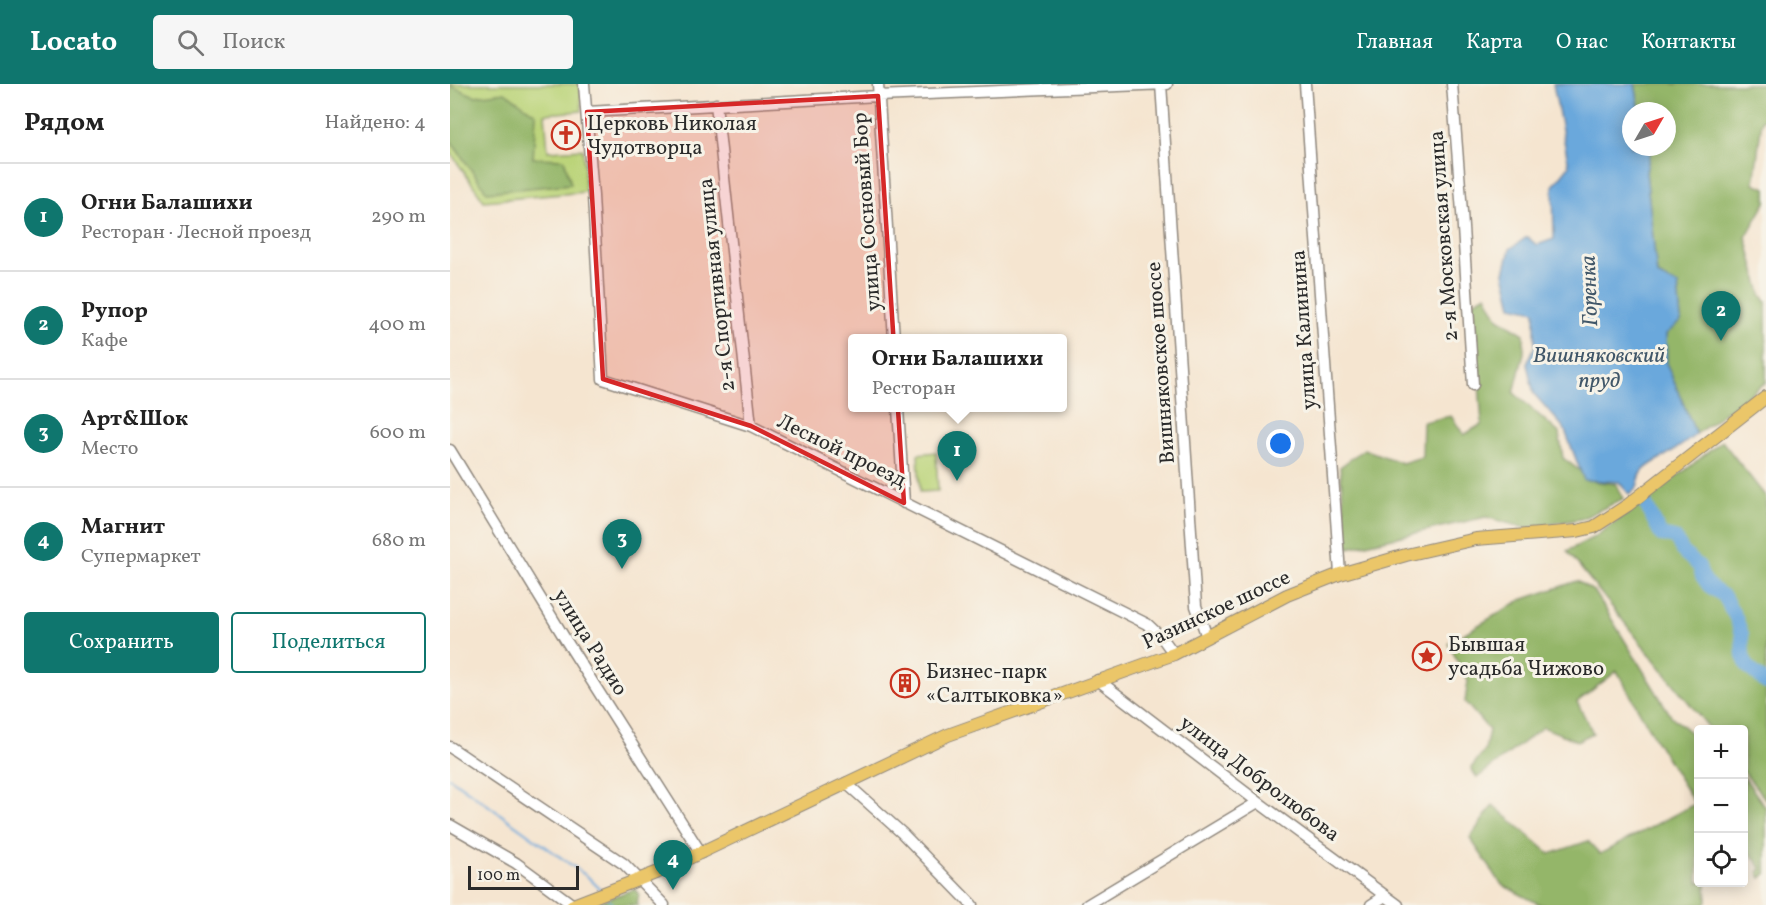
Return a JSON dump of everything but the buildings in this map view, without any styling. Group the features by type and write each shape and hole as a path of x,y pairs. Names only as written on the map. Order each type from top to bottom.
{"main road":[{"name":"Разинское шоссе","path":"573,905 701,853 948,735 1174,654 1287,595 1340,574 1406,555 1476,539 1577,531 1594,527 1628,505 1766,398"}],"street":[{"path":"584,84 586,112 879,96 1167,84"},
{"name":"улица Сосновый Бор","path":"878,84 894,334"},
{"name":"Вишняковское шоссе","path":"1161,84 1196,606 1207,637"},
{"name":"улица Калинина","path":"1305,84 1340,574"},
{"name":"2-я Московская улица","path":"1452,84 1473,385"},
{"name":"2-я Спортивная улица","path":"716,104 751,426"},
{"name":"Лесной проезд","path":"586,112 603,379 751,426 1147,624 1163,639 1174,654"},
{"path":"898,412 904,503"},
{"name":"улица Радио","path":"450,450 567,642 701,853"},
{"name":"улица Добролюбова","path":"1098,680 1398,905"},
{"path":"450,747 624,864 664,905"},
{"path":"846,783 903,833 972,905"},
{"path":"1087,905 1258,802"},
{"path":"450,825 516,863 573,905"},
{"path":"1371,905 1385,896"}],"highlighted area":[{"path":"878,96 904,503 751,426 603,379 587,112"}],"green space":[{"path":"450,84 580,84 582,111 545,114 548,151 583,149 585,192 484,201 450,152"},
{"path":"450,84 475,96 505,92 536,114 533,158 564,159 571,184 487,192 450,140"},
{"path":"1635,84 1766,84 1766,118 1762,120 1754,183 1766,188 1766,202 1746,237 1761,294 1766,302 1766,382 1696,434 1667,365 1666,334 1681,321 1678,285 1657,275 1646,172 1649,156 1676,156 1676,102 1638,102"},
{"path":"1486,295 1498,318 1524,334 1524,353 1514,393 1559,433 1563,458 1594,481 1616,484 1623,499 1581,519 1525,528 1486,517 1348,548 1340,467 1364,449 1402,463 1422,457 1423,422 1451,416 1464,435 1482,424 1473,302"},
{"path":"1722,441 1766,497 1766,800 1748,777 1748,725 1707,725 1567,551 1596,536"},
{"path":"936,452 938,491 920,492 918,454"},
{"path":"1577,581 1595,592 1671,716 1694,736 1694,802 1617,671 1577,702 1593,733 1577,741 1543,727 1477,778 1471,768 1485,750 1489,730 1465,702 1468,681 1448,643 1521,600"},
{"path":"1748,783 1766,808 1766,874 1761,878 1758,872 1761,868 1748,850"},
{"path":"1493,805 1550,854 1588,841 1600,854 1694,805 1694,887 1706,887 1707,902 1704,905 1541,905 1502,885 1470,838"},
{"path":"635,889 639,895 638,905 590,905"}],"water":[{"name":"Вишняковский пруд","path":"1553,84 1635,84 1638,102 1622,102 1622,156 1649,156 1646,172 1657,275 1678,285 1681,321 1666,334 1667,365 1696,434 1645,469 1636,489 1629,494 1619,482 1584,480 1564,428 1534,394 1527,364 1535,346 1535,311 1512,306 1504,273 1510,249 1527,237 1537,245 1554,239 1553,186 1569,166"}],"waterway":[{"name":"Горенка","path":"1645,503 1661,535 1675,538 1684,553 1699,566 1709,586 1724,596 1742,634 1743,656 1748,667 1766,683"},
{"path":"450,778 588,877 601,890"},
{"path":"609,900 613,905"}],"place":[{"name":"Церковь Николая Чудотворца","path":"566,135"},
{"name":"Рупор","path":"1721,341"},
{"name":"Огни Балашихи","path":"957,481"},
{"name":"Арт&Шок","path":"622,569"},
{"name":"Бывшая усадьба Чижово","path":"1427,656"},
{"name":"Бизнес-парк «Салтыковка»","path":"905,683"},
{"name":"Магнит","path":"673,890"}]}
